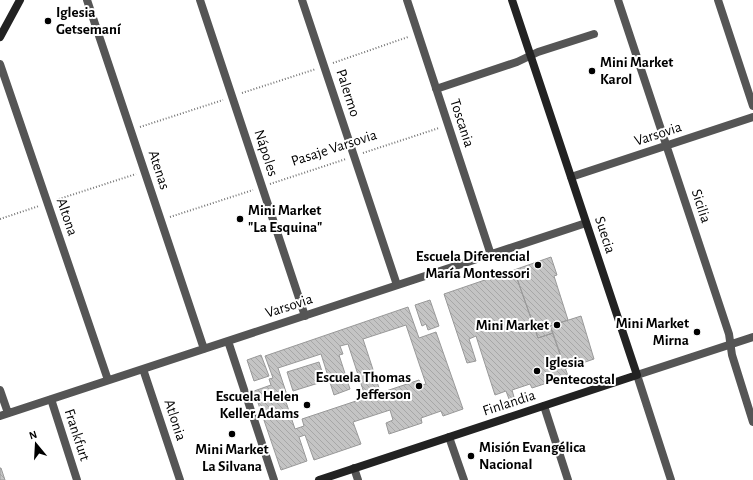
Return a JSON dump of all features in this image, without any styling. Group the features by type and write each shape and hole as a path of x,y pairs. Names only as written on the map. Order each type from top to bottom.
{"street":[{"path":"0,37 20,0"},
{"name":"Atenas","path":"87,0 204,349"},
{"name":"Nápoles","path":"200,0 305,316"},
{"name":"Palermo","path":"302,0 397,285"},
{"name":"Toscania","path":"407,0 491,255"},
{"name":"Suecia","path":"512,0 671,480"},
{"name":"Sicilia","path":"618,0 729,334 732,355 753,422"},
{"path":"718,0 753,106"},
{"path":"436,89 594,34"},
{"name":"Altona","path":"0,64 108,380"},
{"name":"Varsovia","path":"571,178 753,117"},
{"name":"Varsovia","path":"4,414 586,223"},
{"name":"Finlandia","path":"319,480 753,337"},
{"path":"228,341 274,480"},
{"name":"Atlonia","path":"143,369 180,480"},
{"path":"0,390 4,414"},
{"name":"Frankfurt","path":"51,399 77,480"},
{"path":"544,406 568,480"},
{"path":"449,437 464,480"},
{"path":"354,468 358,480"}],"path":[{"path":"131,130 418,34"},
{"name":"Pasaje Varsovia","path":"161,220 448,125"},
{"path":"0,219 144,171"}],"building":[{"path":"551,257 557,275 554,276 568,320 550,326 553,333 538,338 514,270"},
{"path":"514,270 538,338 553,333 568,376 551,382 548,376 550,382 532,388 530,384 512,390 514,397 509,399 506,391 495,395 476,336 469,339 476,361 467,363 444,294"},
{"path":"430,300 439,326 428,330 426,324 422,326 415,305"},
{"path":"408,307 419,338 436,332 463,409 443,416 441,411 421,418 422,423 389,434 386,423 393,420 390,410 353,422 361,444 314,460 305,435 299,437 307,461 281,470 254,391 271,385 269,379 273,378 265,356","holes":["406,325 426,384 422,385 419,380 302,419 304,426 295,429 285,399 288,398 278,368 321,354 334,395 350,389 339,355 343,354 340,346 348,344 365,396 380,391 363,339"]},
{"path":"581,316 594,359 565,369 550,326"},
{"path":"261,355 269,376 254,381 247,360"},
{"path":"319,362 325,381 293,391 287,372"},
{"path":"1,468 5,480 0,480"}],"place":[{"name":"Iglesia Getsemaní","path":"48,21"},
{"name":"Mini Market Karol","path":"592,71"},
{"name":"Mini Market \"La Esquina\"","path":"240,219"},
{"name":"Escuela Diferencial María Montessori","path":"538,265"},
{"name":"Mini Market","path":"557,325"},
{"name":"Mini Market Mirna","path":"697,332"},
{"name":"Iglesia Pentecostal","path":"537,371"},
{"name":"Escuela Thomas Jefferson","path":"419,386"},
{"name":"Escuela Helen Keller Adams","path":"307,405"},
{"name":"Mini Market La Silvana","path":"232,434"},
{"name":"Misión Evangélica Nacional","path":"471,456"}]}
